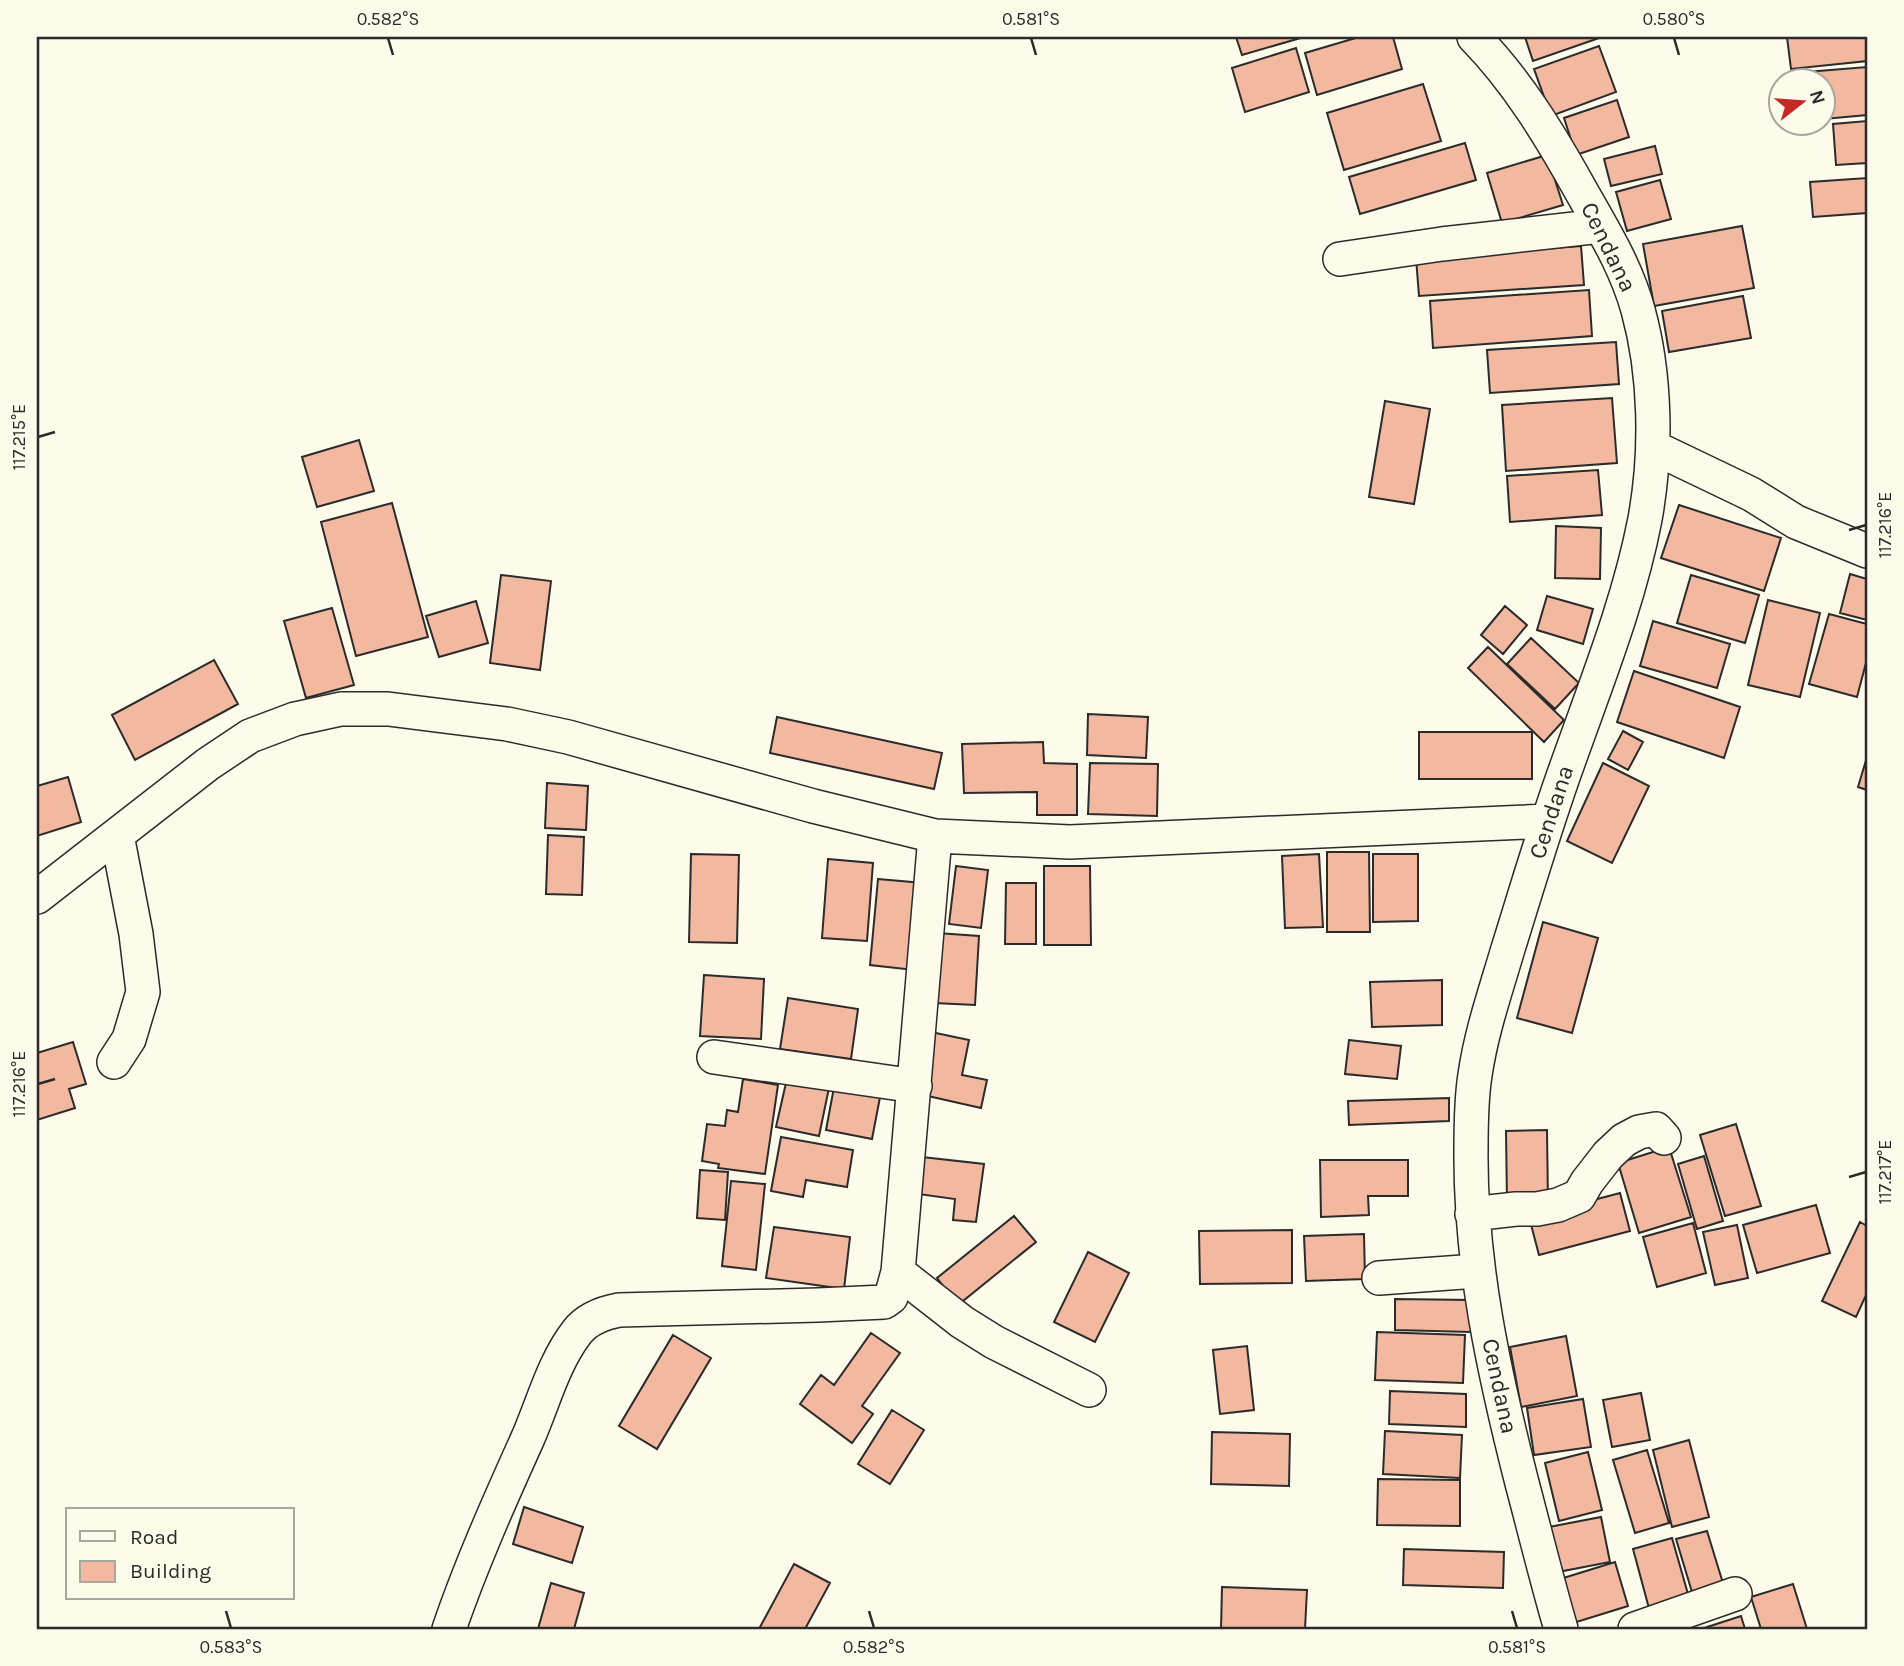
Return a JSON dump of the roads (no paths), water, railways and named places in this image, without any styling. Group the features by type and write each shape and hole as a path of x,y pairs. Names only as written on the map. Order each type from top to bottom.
{"street":[{"name":"Cendana","path":"1474,37 1497,60 1523,97 1560,154 1623,266 1638,309 1648,355 1651,386 1653,447 1645,518 1624,601 1547,821 1481,1041 1474,1077 1471,1193 1477,1271 1502,1403 1561,1629"},
{"path":"1340,259 1601,226"},
{"path":"1653,447 1751,494 1796,522 1867,551"},
{"path":"37,897 208,764 250,736 296,719 341,709 388,709 507,724 568,737 813,806 935,836 1070,842 1547,821"},
{"path":"114,1062 129,1040 143,992 136,934 117,835"},
{"path":"449,1629 505,1486 560,1361 583,1325 605,1312 619,1310 884,1302 891,1297 898,1272 935,836"},
{"path":"714,1056 915,1086"},
{"path":"1472,1214 1558,1205 1579,1196 1608,1155 1624,1140 1639,1132 1656,1129 1664,1138"},
{"path":"1379,1278 1477,1271"},
{"path":"898,1272 962,1322 993,1342 1089,1390"},
{"path":"1636,1629 1735,1594"}]}
